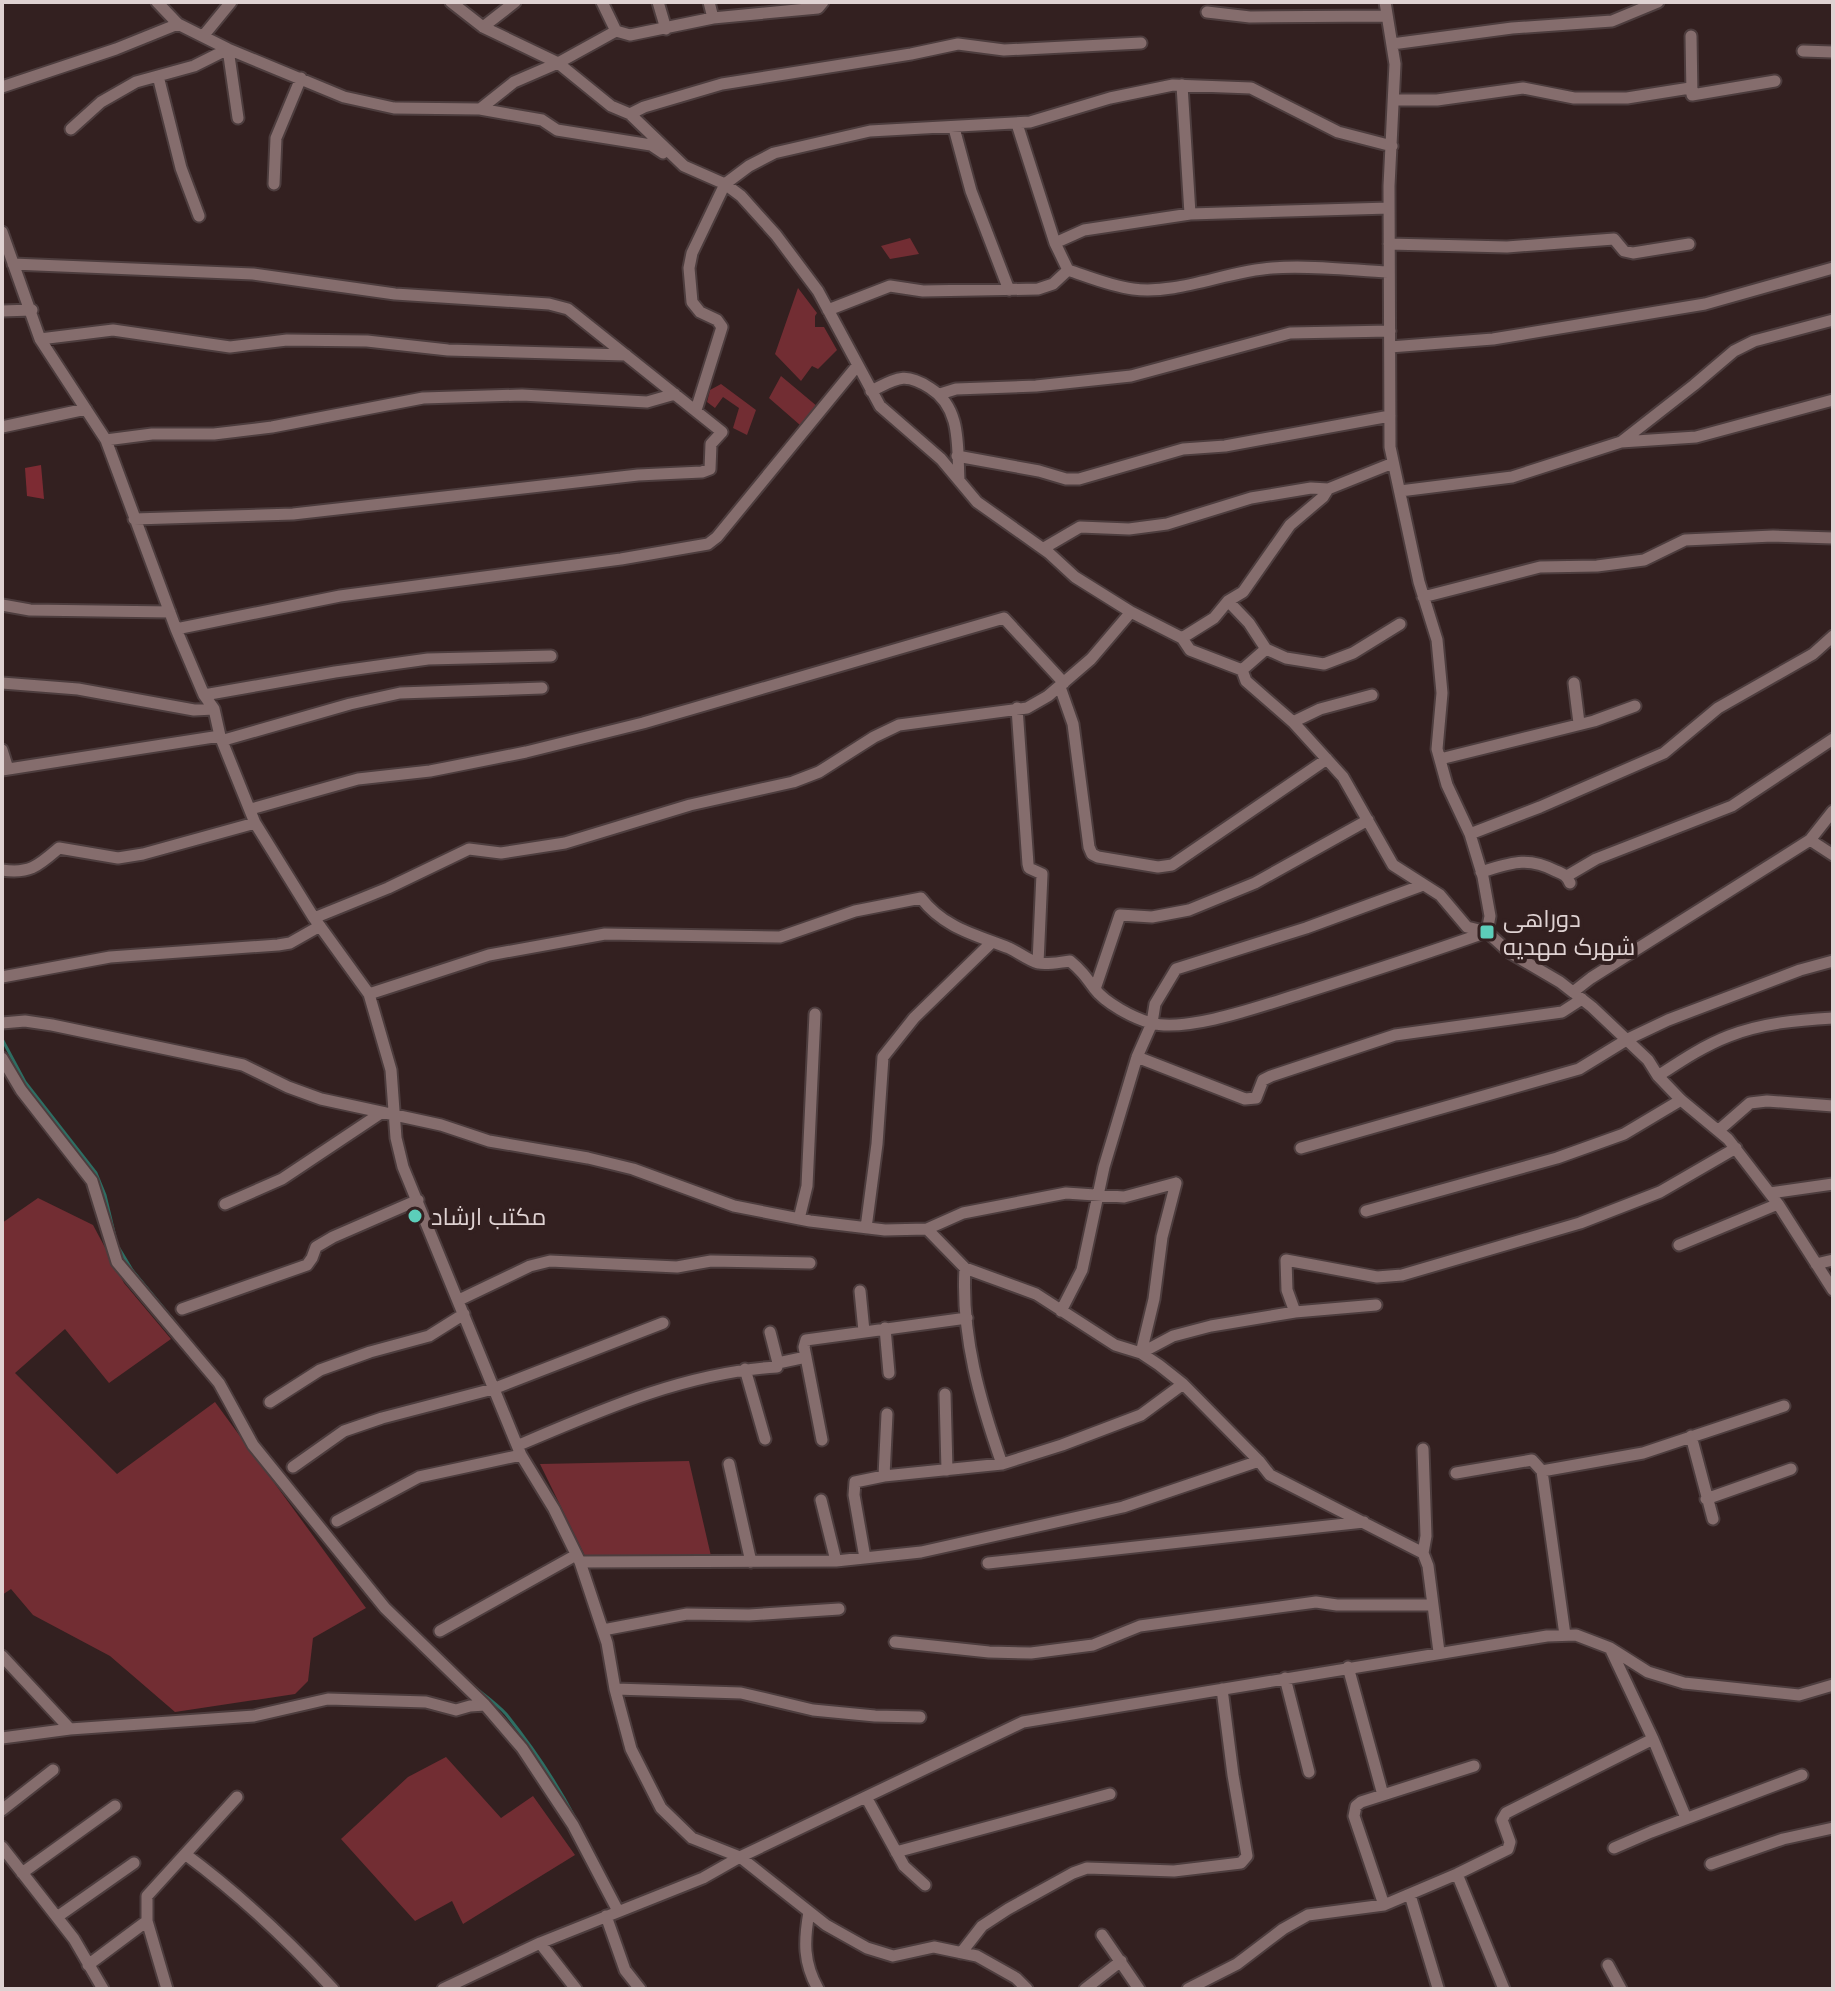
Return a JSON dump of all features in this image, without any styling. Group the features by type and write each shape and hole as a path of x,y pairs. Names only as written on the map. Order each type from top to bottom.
{"street":[{"path":"157,2 178,24 228,49 344,97 394,108 480,109 542,120 557,130 651,145 684,166 725,184 741,196 776,235 818,291 880,406 941,459 977,502 1044,548 1075,577 1131,612 1182,638 1190,650 1242,670 1246,681 1293,722 1343,777 1393,865 1440,895 1467,927 1487,932 1509,952 1577,996 1628,1039 1681,1100 1719,1130 1778,1204 1833,1290"},
{"path":"204,35 231,2"},
{"path":"451,2 483,27 558,63 611,106 630,114 684,166"},
{"path":"483,27 515,2"},
{"path":"602,2 616,31"},
{"path":"658,2 666,29"},
{"path":"709,2 713,18"},
{"path":"480,109 514,82 558,63 616,31 630,35 772,7 818,8 823,2"},
{"path":"1385,2 1395,64 1388,272 1390,447 1423,597 1437,640 1442,693 1437,749 1460,816 1470,834 1481,872 1490,916 1487,932"},
{"path":"1392,44 1512,28 1612,21 1658,2"},
{"path":"1207,12 1250,17 1387,16"},
{"path":"2,87 116,49 178,24"},
{"path":"1691,36 1692,95 1775,81"},
{"path":"630,114 722,84 958,44 1004,50 1141,43"},
{"path":"71,129 101,102 136,82 194,66 228,49"},
{"path":"228,49 238,118"},
{"path":"1803,51 1833,52"},
{"path":"158,76 181,168 199,216"},
{"path":"274,184 276,138 301,78"},
{"path":"696,410 722,327 717,320 700,312 692,302 689,268 692,253 725,184 774,153 870,131 1030,122 1110,98 1182,85 1251,88 1338,132 1392,146"},
{"path":"1182,85 1190,214"},
{"path":"1394,100 1437,100 1523,88 1574,98 1627,98 1690,88"},
{"path":"1017,124 1055,243 1068,270 1135,290 1166,288 1269,268 1388,272"},
{"path":"954,128 971,191 1009,290"},
{"path":"1055,243 1084,230 1190,214 1389,208"},
{"path":"2,232 40,339 106,440 176,629 204,695 214,709 255,823 317,922 369,994 391,1070 387,1114 403,1167 520,1450 578,1558 603,1630 631,1749 661,1808 692,1838 740,1857 809,1912 867,1948 893,1956 934,1947 977,1956 1016,1978 1027,1989"},
{"path":"1389,244 1507,247 1614,239 1624,251 1633,253 1689,244"},
{"path":"13,264 253,274 395,294 549,304 568,309 722,432 711,444 710,469 702,472 638,475 293,514 134,519"},
{"path":"1390,347 1493,339 1705,304 1833,268"},
{"path":"828,310 890,286 923,291 1038,289 1053,284 1068,270"},
{"path":"2,311 32,310"},
{"path":"1621,442 1734,351 1754,341 1833,320"},
{"path":"40,339 113,330 230,347 287,340 367,341 448,350 626,355"},
{"path":"940,394 956,389 1036,386 1131,376 1290,333 1390,331"},
{"path":"176,629 340,596 621,559 708,544 717,537 857,366"},
{"path":"871,391 898,378 912,377 940,394 955,420 959,480"},
{"path":"106,440 152,434 214,434 272,427 423,398 522,395 647,402 675,394"},
{"path":"1400,491 1512,477 1621,442 1696,437 1833,400"},
{"path":"2,427 86,409"},
{"path":"957,456 1066,479 1079,479 1183,449 1225,446 1390,416"},
{"path":"1044,548 1080,527 1129,529 1167,524 1251,498 1311,488 1328,489 1393,463"},
{"path":"1182,638 1214,618 1228,601 1243,592 1290,525 1328,489"},
{"path":"1423,597 1532,569 1644,560 1685,540 1773,536 1833,538"},
{"path":"1228,601 1249,623 1266,649 1286,658 1324,664 1353,653 1400,624"},
{"path":"2,605 30,610 170,612"},
{"path":"2,977 110,957 290,943 317,922 469,849 501,853 565,843 690,805 793,782 819,772 899,725 1034,706 1091,659 1131,612"},
{"path":"251,809 358,779 430,771 570,741 1004,618 1062,685 1073,724 1089,847 1092,854 1098,857 1158,867 1172,865 1327,759"},
{"path":"1470,834 1664,753 1718,708 1813,654 1833,636"},
{"path":"1242,670 1266,649"},
{"path":"204,695 428,659 551,656"},
{"path":"2,683 78,689 194,710 214,709"},
{"path":"1574,683 1579,723"},
{"path":"2,750 5,770 222,738 400,693 542,688"},
{"path":"1293,722 1320,709 1372,695"},
{"path":"1440,759 1635,706"},
{"path":"1017,708 1028,864 1029,868 1042,874 1038,963"},
{"path":"1481,872 1534,861 1569,880 1596,859 1732,806 1833,739"},
{"path":"1137,1057 1245,1099 1256,1098 1263,1080 1271,1076 1395,1035 1562,1012 1591,978 1810,840 1833,811"},
{"path":"1095,989 1120,915 1152,917 1189,910 1255,883 1368,820"},
{"path":"2,870 26,872 59,848 118,858 255,823"},
{"path":"1810,840 1833,855"},
{"path":"1061,1311 1082,1270 1104,1167 1137,1057 1152,1023 1155,1004 1176,969 1306,928 1423,885"},
{"path":"369,994 489,955 605,934 780,937 855,911 921,898 946,922 974,937 1038,963 1070,961 1088,975 1095,989 1130,1014 1152,1023 1168,1025 1228,1016 1487,932"},
{"path":"866,1228 877,1144 883,1057 914,1018 991,943"},
{"path":"1301,1148 1579,1069 1628,1039 1668,1020 1800,970 1833,961"},
{"path":"799,1219 808,1170 815,1014"},
{"path":"1658,1076 1700,1049 1730,1035 1790,1021 1833,1018"},
{"path":"2,1023 25,1021 52,1025 243,1065 321,1099 441,1125 489,1141 633,1169 734,1206 799,1219 885,1230 927,1229 963,1213 1066,1193 1124,1197 1176,1183 1162,1237 1154,1299 1141,1353"},
{"path":"2,1058 21,1090 92,1181 117,1262 219,1383 253,1445 385,1608 485,1705 522,1748 573,1825 618,1911"},
{"path":"1366,1211 1557,1158 1624,1134 1681,1100"},
{"path":"1719,1130 1750,1103 1767,1101 1833,1106"},
{"path":"225,1204 282,1179 387,1114"},
{"path":"1295,1312 1287,1290 1286,1260 1377,1277 1402,1275 1580,1223 1660,1192 1736,1148"},
{"path":"1770,1193 1833,1184"},
{"path":"182,1309 307,1265 316,1247 333,1237 418,1200"},
{"path":"1679,1245 1778,1204"},
{"path":"927,1229 965,1268 1036,1294 1115,1345 1141,1353 1183,1384 1270,1475 1423,1553"},
{"path":"1816,1264 1833,1260"},
{"path":"459,1300 530,1266 550,1261 665,1267 711,1261 810,1263"},
{"path":"965,1268 967,1318 975,1381 1002,1464"},
{"path":"860,1291 864,1331"},
{"path":"1141,1353 1173,1336 1211,1326 1295,1312 1376,1305"},
{"path":"270,1402 320,1370 429,1336 464,1314"},
{"path":"822,1440 803,1343 806,1340 967,1318"},
{"path":"293,1467 344,1431 493,1389 663,1323"},
{"path":"885,1328 889,1373"},
{"path":"770,1332 778,1363"},
{"path":"337,1521 419,1477 520,1450 589,1415 667,1388 745,1369 777,1367 778,1363 806,1357"},
{"path":"745,1369 765,1439"},
{"path":"865,1558 854,1495 855,1482 884,1476 1002,1464 1141,1415 1183,1384"},
{"path":"945,1394 947,1470"},
{"path":"1542,1471 1643,1453 1784,1406"},
{"path":"884,1476 887,1414"},
{"path":"1691,1436 1713,1519"},
{"path":"1423,1449 1426,1536 1423,1553 1428,1566 1439,1652"},
{"path":"1456,1473 1532,1460 1542,1471 1565,1635"},
{"path":"440,1631 578,1558 836,1561 921,1552 1123,1507 1259,1461"},
{"path":"729,1464 751,1562"},
{"path":"1706,1499 1791,1469"},
{"path":"821,1500 836,1561"},
{"path":"988,1563 1365,1522"},
{"path":"895,1642 1031,1653 1093,1645 1140,1626 1316,1602 1337,1605 1432,1605"},
{"path":"603,1630 687,1614 749,1615 839,1609"},
{"path":"443,1989 540,1943 703,1878 740,1857 1023,1722 1439,1652 1565,1635 1576,1635 1610,1648 1648,1672 1684,1683 1799,1695 1833,1685"},
{"path":"1610,1648 1686,1818"},
{"path":"2,1656 70,1729"},
{"path":"1348,1667 1383,1795"},
{"path":"1285,1678 1309,1772"},
{"path":"615,1689 741,1693 813,1710 920,1717"},
{"path":"961,1953 982,1926 1087,1868 1174,1871 1241,1863 1247,1856 1222,1689"},
{"path":"2,1738 70,1729 254,1716 328,1699 426,1702 456,1710 485,1705"},
{"path":"1188,1989 1237,1964 1283,1929 1308,1915 1384,1905 1508,1849 1510,1842 1502,1820 1506,1813 1653,1739"},
{"path":"1384,1905 1354,1816 1356,1806 1474,1766"},
{"path":"2,1810 53,1770"},
{"path":"1614,1848 1802,1775"},
{"path":"896,1852 1110,1794"},
{"path":"167,1989 147,1921 147,1896 237,1797"},
{"path":"866,1797 904,1866 925,1885"},
{"path":"22,1873 115,1806"},
{"path":"1711,1864 1783,1839 1833,1828"},
{"path":"2,1847 74,1939 103,1989"},
{"path":"185,1854 298,1951 333,1989"},
{"path":"57,1917 134,1863"},
{"path":"1457,1874 1504,1989"},
{"path":"1410,1895 1438,1988"},
{"path":"809,1912 804,1944 807,1966 818,1989"},
{"path":"606,1916 625,1970 640,1989"},
{"path":"88,1965 147,1921"},
{"path":"1102,1935 1139,1989"},
{"path":"540,1943 576,1989"},
{"path":"1085,1989 1121,1961"},
{"path":"1608,1965 1621,1989"}],"shaded area":[{"path":"910,238 919,254 890,259 881,246"},
{"path":"798,288 817,313 815,327 824,327 837,350 818,369 812,366 801,381 775,354"},
{"path":"781,376 818,407 800,425 769,398"},
{"path":"721,384 756,410 747,435 733,428 739,408 723,397 715,408 707,402 710,390"},
{"path":"41,465 44,499 27,496 25,468"},
{"path":"38,1198 93,1225 124,1283 171,1339 109,1383 65,1329 15,1373 117,1474 215,1402 366,1608 313,1638 308,1681 295,1694 175,1712 110,1656 33,1615 11,1589 2,1595 2,1223"},
{"path":"689,1461 711,1556 586,1558 540,1464"},
{"path":"446,1757 501,1818 533,1796 575,1855 463,1924 452,1901 415,1921 341,1839 408,1777"}],"waterway":[{"path":"2,1039 25,1082 96,1173 105,1195 117,1245 132,1270 175,1322"},
{"path":"384,1599 399,1614"},
{"path":"473,1686 502,1710 515,1726 552,1778 575,1818"}],"place":[{"name":"دوراهی شهرک مهدیه","path":"1487,932"},
{"name":"مکتب ارشاد","path":"415,1216"}]}
